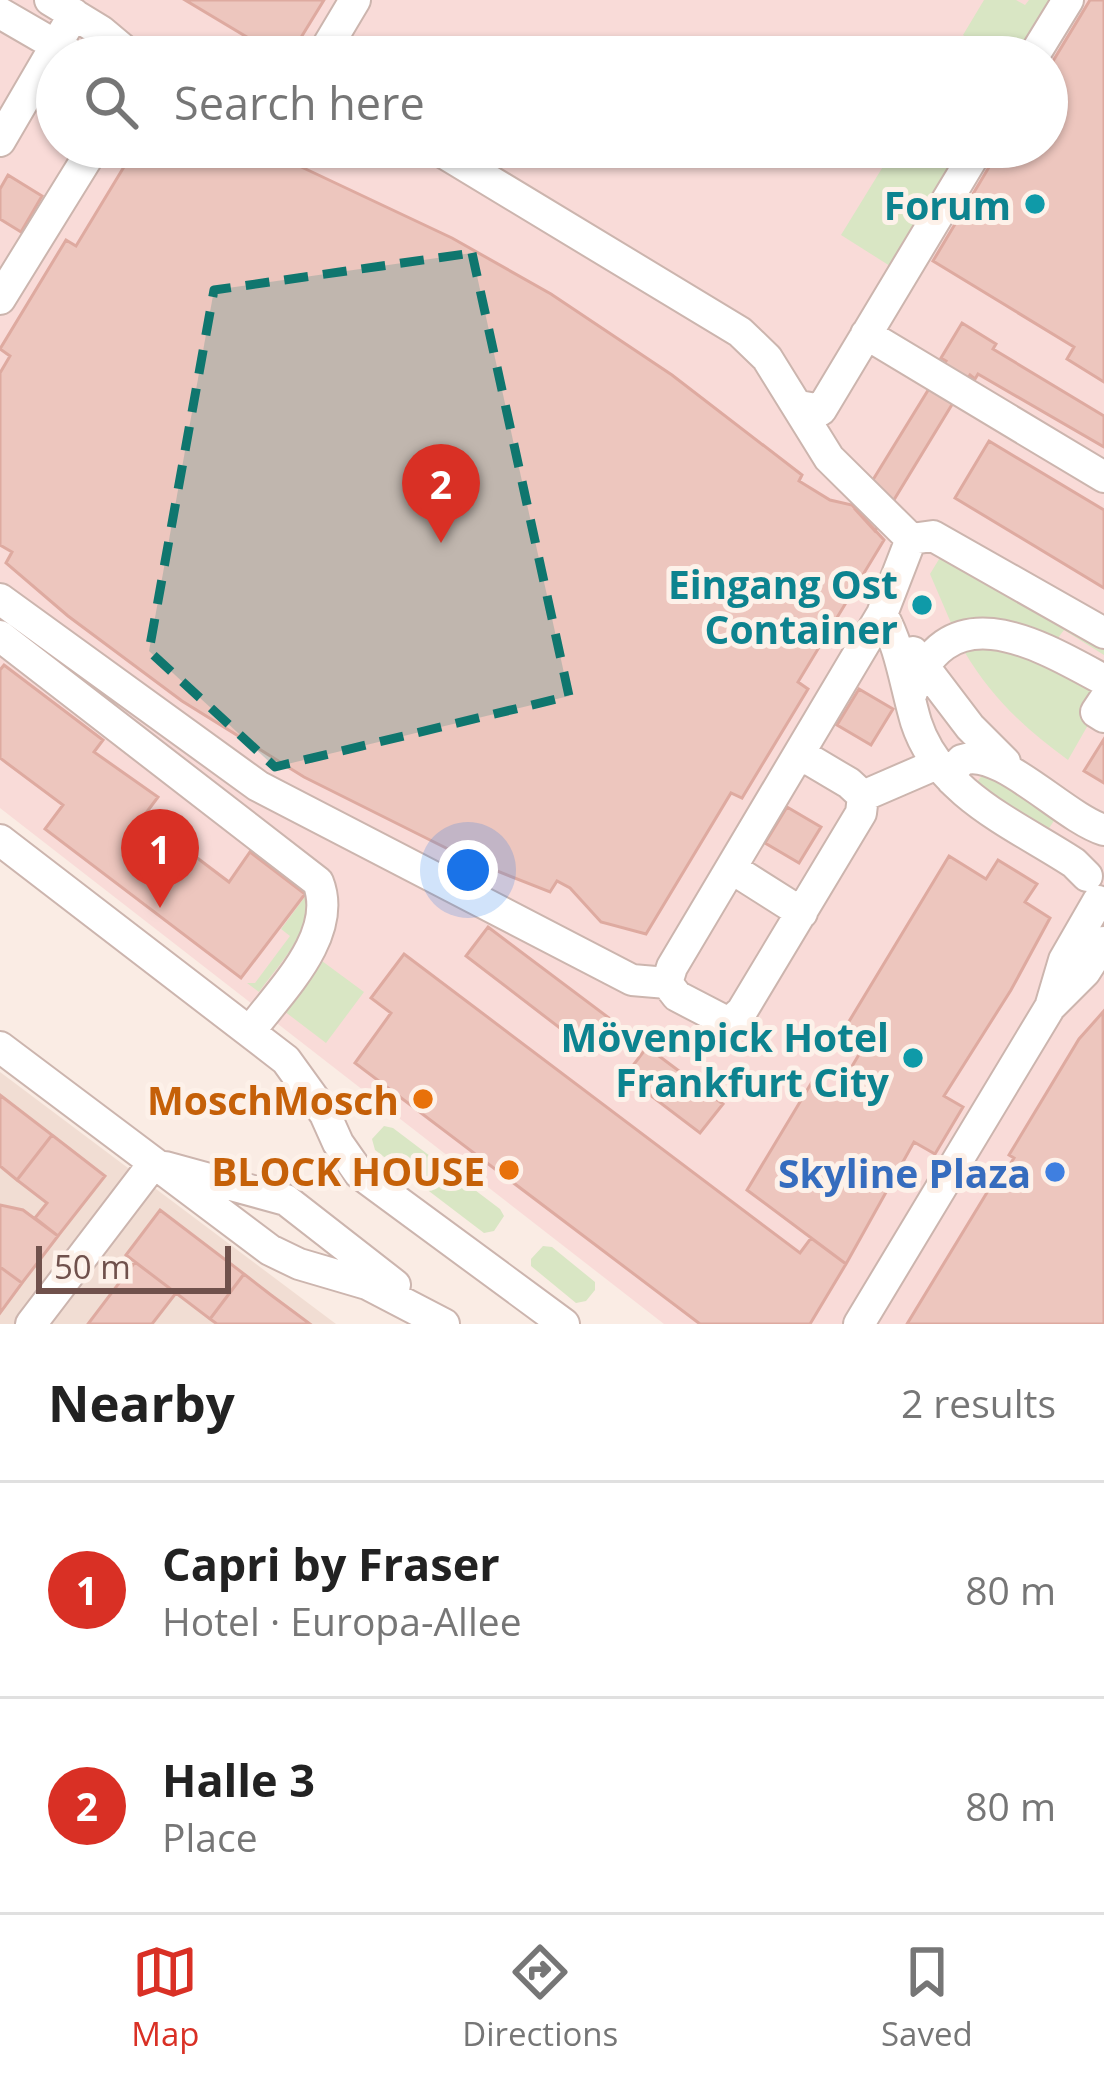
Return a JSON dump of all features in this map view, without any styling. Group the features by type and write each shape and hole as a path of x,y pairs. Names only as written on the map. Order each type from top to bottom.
{"street":[{"path":"334,36 355,0"},
{"path":"1046,36 1067,0"},
{"path":"62,7 103,36"},
{"path":"0,13 40,36"},
{"path":"0,142 36,94"},
{"path":"0,299 81,168"},
{"path":"469,168 740,332 767,358 829,458 911,539"},
{"path":"799,406 820,410 966,168"},
{"path":"866,334 1104,477"},
{"path":"911,539 934,536 1104,633"},
{"path":"667,983 672,967 800,754 889,626 911,539"},
{"path":"0,599 258,785 632,980 667,983 677,996 729,1023 742,1011 802,913 861,813 863,796"},
{"path":"889,626 924,663 970,727 1017,776"},
{"path":"889,626 917,726 944,772 975,800 1074,863 1096,894"},
{"path":"910,698 934,650 952,640 987,633 1047,650 1104,680"},
{"path":"0,636 309,871 323,896 323,910 308,954 251,1030"},
{"path":"1104,700 1096,712 1104,717"},
{"path":"800,754 863,796"},
{"path":"863,796 944,772 970,757 989,759 1104,833 1092,851 1096,894 1064,960 1050,1007"},
{"path":"0,840 286,1060 359,1173 564,1324"},
{"path":"731,868 802,913"},
{"path":"859,1324 1050,1007 1084,972 1104,942"},
{"path":"0,1046 270,1250 299,1264 367,1284 445,1324"},
{"path":"31,1324 153,1164"},
{"path":"153,1164 241,1184 286,1200 445,1324"}],"highlighted area":[{"path":"472,253 569,696 275,767 149,651 214,290"}],"shaded area":[{"path":"0,0 1104,0 1104,1324 664,1324 0,808"},
{"path":"0,1072 336,1324 0,1324"}],"green space":[{"path":"984,0 1016,0 1025,5 1029,0 1052,0 1031,36 963,35"},
{"path":"882,168 950,168 890,266 841,235"},
{"path":"944,551 1104,642 1104,655 1064,630 1058,638 1006,621 951,623 930,574"},
{"path":"976,644 1039,660 1104,697 1068,760 997,698 964,651"},
{"path":"984,773 1057,816 1046,833 980,788 977,782"},
{"path":"255,848 309,888 302,930 259,992 247,983 255,983 290,936 281,929 307,894 250,850"},
{"path":"322,961 364,992 326,1043 284,1011"},
{"path":"384,1126 393,1128 500,1209 504,1216 494,1231 484,1233 375,1150 372,1139"},
{"path":"543,1246 552,1247 595,1282 586,1301 576,1303 531,1266 531,1259"}],"building":[{"path":"185,0 324,0 302,36 245,36"},
{"name":"Forum","path":"1090,0 1104,0 1104,382 1067,359 1074,347 933,261 988,168 1068,168 1068,36"},
{"path":"123,168 304,168 452,238 551,294 672,375 802,475 799,481 830,500 852,505 884,540 798,682 808,689 742,798 731,793 646,934 601,922 570,888 557,881 550,892 472,861 304,777 182,701 6,563 12,552 0,545 0,373 10,356 0,349 66,240 76,246"},
{"path":"8,175 42,196 21,232 0,219 0,189"},
{"path":"962,323 996,344 993,349 1104,416 1104,447 978,374 975,379 970,375 875,531 855,509 946,361 941,358"},
{"path":"989,441 1104,510 1104,588 955,498"},
{"path":"4,665 103,740 94,752 158,797 143,817 229,882 250,852 305,894 241,978 45,829 63,805 0,758 0,670"},
{"path":"859,689 893,709 871,745 837,725"},
{"path":"1104,739 1104,783 1084,771"},
{"path":"787,807 821,827 799,863 765,843"},
{"name":"Mövenpick Hotel Frankfurt City","path":"949,856 986,879 998,860 1037,884 1025,902 1050,918 944,1096 963,1107 935,1154 914,1142 846,1264 747,1190 812,1082 835,1095 864,1046 842,1033"},
{"path":"488,927 609,1018 586,1048 466,956"},
{"path":"404,954 800,1253 811,1238 846,1264 810,1324 700,1324 355,1063 391,1013 371,998"},
{"name":"Skyline Plaza","path":"1103,1012 1104,1324 907,1324 991,1186 995,1188 1014,1158 1009,1155 1079,1039"},
{"path":"647,1047 723,1104 700,1133 625,1076"},
{"path":"0,1095 52,1135 17,1180 0,1166"},
{"path":"52,1135 105,1176 58,1236 35,1218 47,1203 17,1180"},
{"path":"0,1205 23,1210 58,1236 22,1283 0,1267"},
{"path":"160,1210 244,1274 210,1319 126,1255"},
{"path":"135,1262 176,1293 152,1324 88,1324"},
{"path":"0,1267 22,1283 0,1313"},
{"path":"244,1274 310,1324 217,1324 210,1319"}],"place":[{"name":"Forum","path":"1035,204"},
{"name":"Halle 3","path":"441,543"},
{"name":"Eingang Ost Container","path":"922,605"},
{"name":"Capri by Fraser","path":"160,908"},
{"name":"Mövenpick Hotel Frankfurt City","path":"913,1058"},
{"name":"MoschMosch","path":"423,1099"},
{"name":"BLOCK HOUSE","path":"509,1170"},
{"name":"Skyline Plaza","path":"1055,1172"}]}
